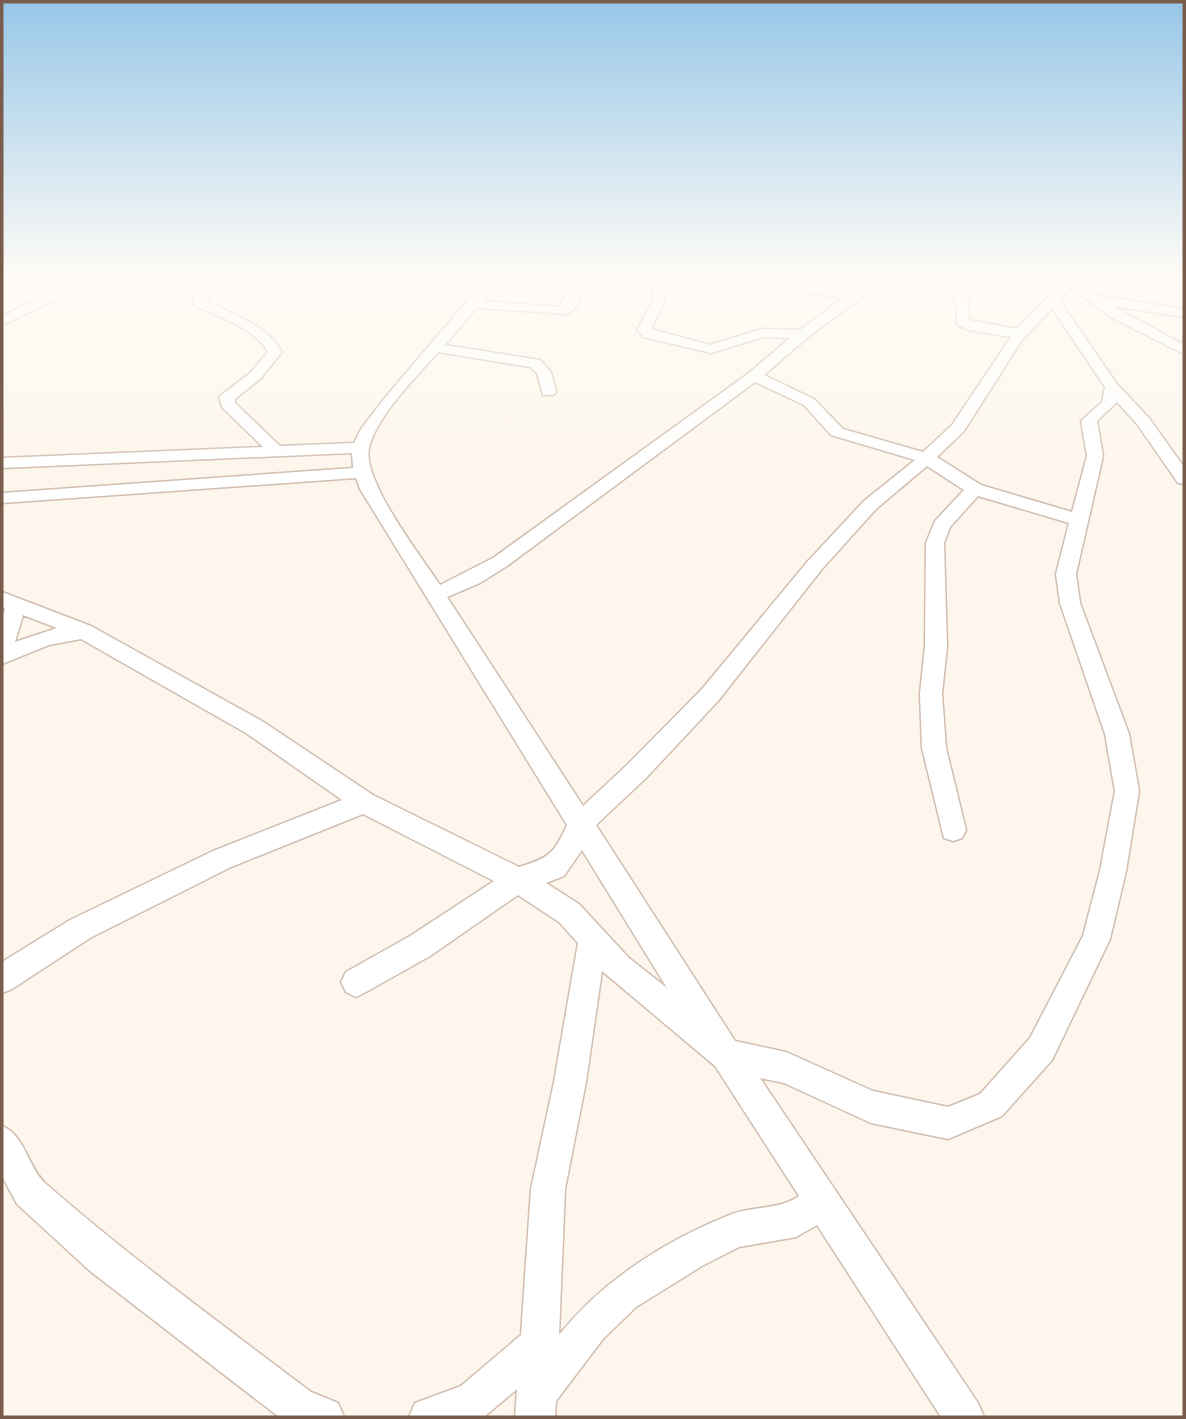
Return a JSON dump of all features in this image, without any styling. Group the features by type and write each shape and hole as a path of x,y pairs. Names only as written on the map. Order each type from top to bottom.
{"street":[{"path":"268,341 275,352 255,376 227,397 227,404 274,449"},
{"path":"439,341 370,428 362,460 369,488 726,1055 964,1417"},
{"path":"679,341 711,349 736,341"},
{"path":"436,594 473,578 499,562 754,376 795,341"},
{"path":"356,982 429,940 518,880 555,868 567,853 581,823 637,771 710,695 815,565 870,505 958,428 1016,341"},
{"path":"1080,341 1112,387 1143,421 1184,479"},
{"path":"1167,341 1184,350"},
{"path":"433,347 535,363 544,372 548,392"},
{"path":"754,376 809,402 837,432 926,458 975,489 1079,520"},
{"path":"2,648 9,602 84,631 254,727 365,802 518,880 569,913 619,968 726,1055 786,1068 871,1107 948,1124 991,1105 1041,1049 1096,939 1113,871 1127,791 1117,734 1070,603 1066,574 1095,456 1089,421 1095,413 1107,408 1112,402 1112,387"},
{"path":"2,463 274,449 362,460"},
{"path":"2,498 362,460"},
{"path":"953,830 934,748 931,694 936,646 935,543 941,524 975,489"},
{"path":"2,656 45,638 84,631"},
{"path":"2,979 80,929 222,859 365,802"},
{"path":"535,1406 548,1189 570,1082 593,939"},
{"path":"2,1143 29,1192 103,1258 298,1406 324,1417"},
{"path":"535,1406 590,1326 623,1294 689,1253 736,1230 796,1219 822,1200"},
{"path":"429,1417 473,1402 538,1345"}]}
